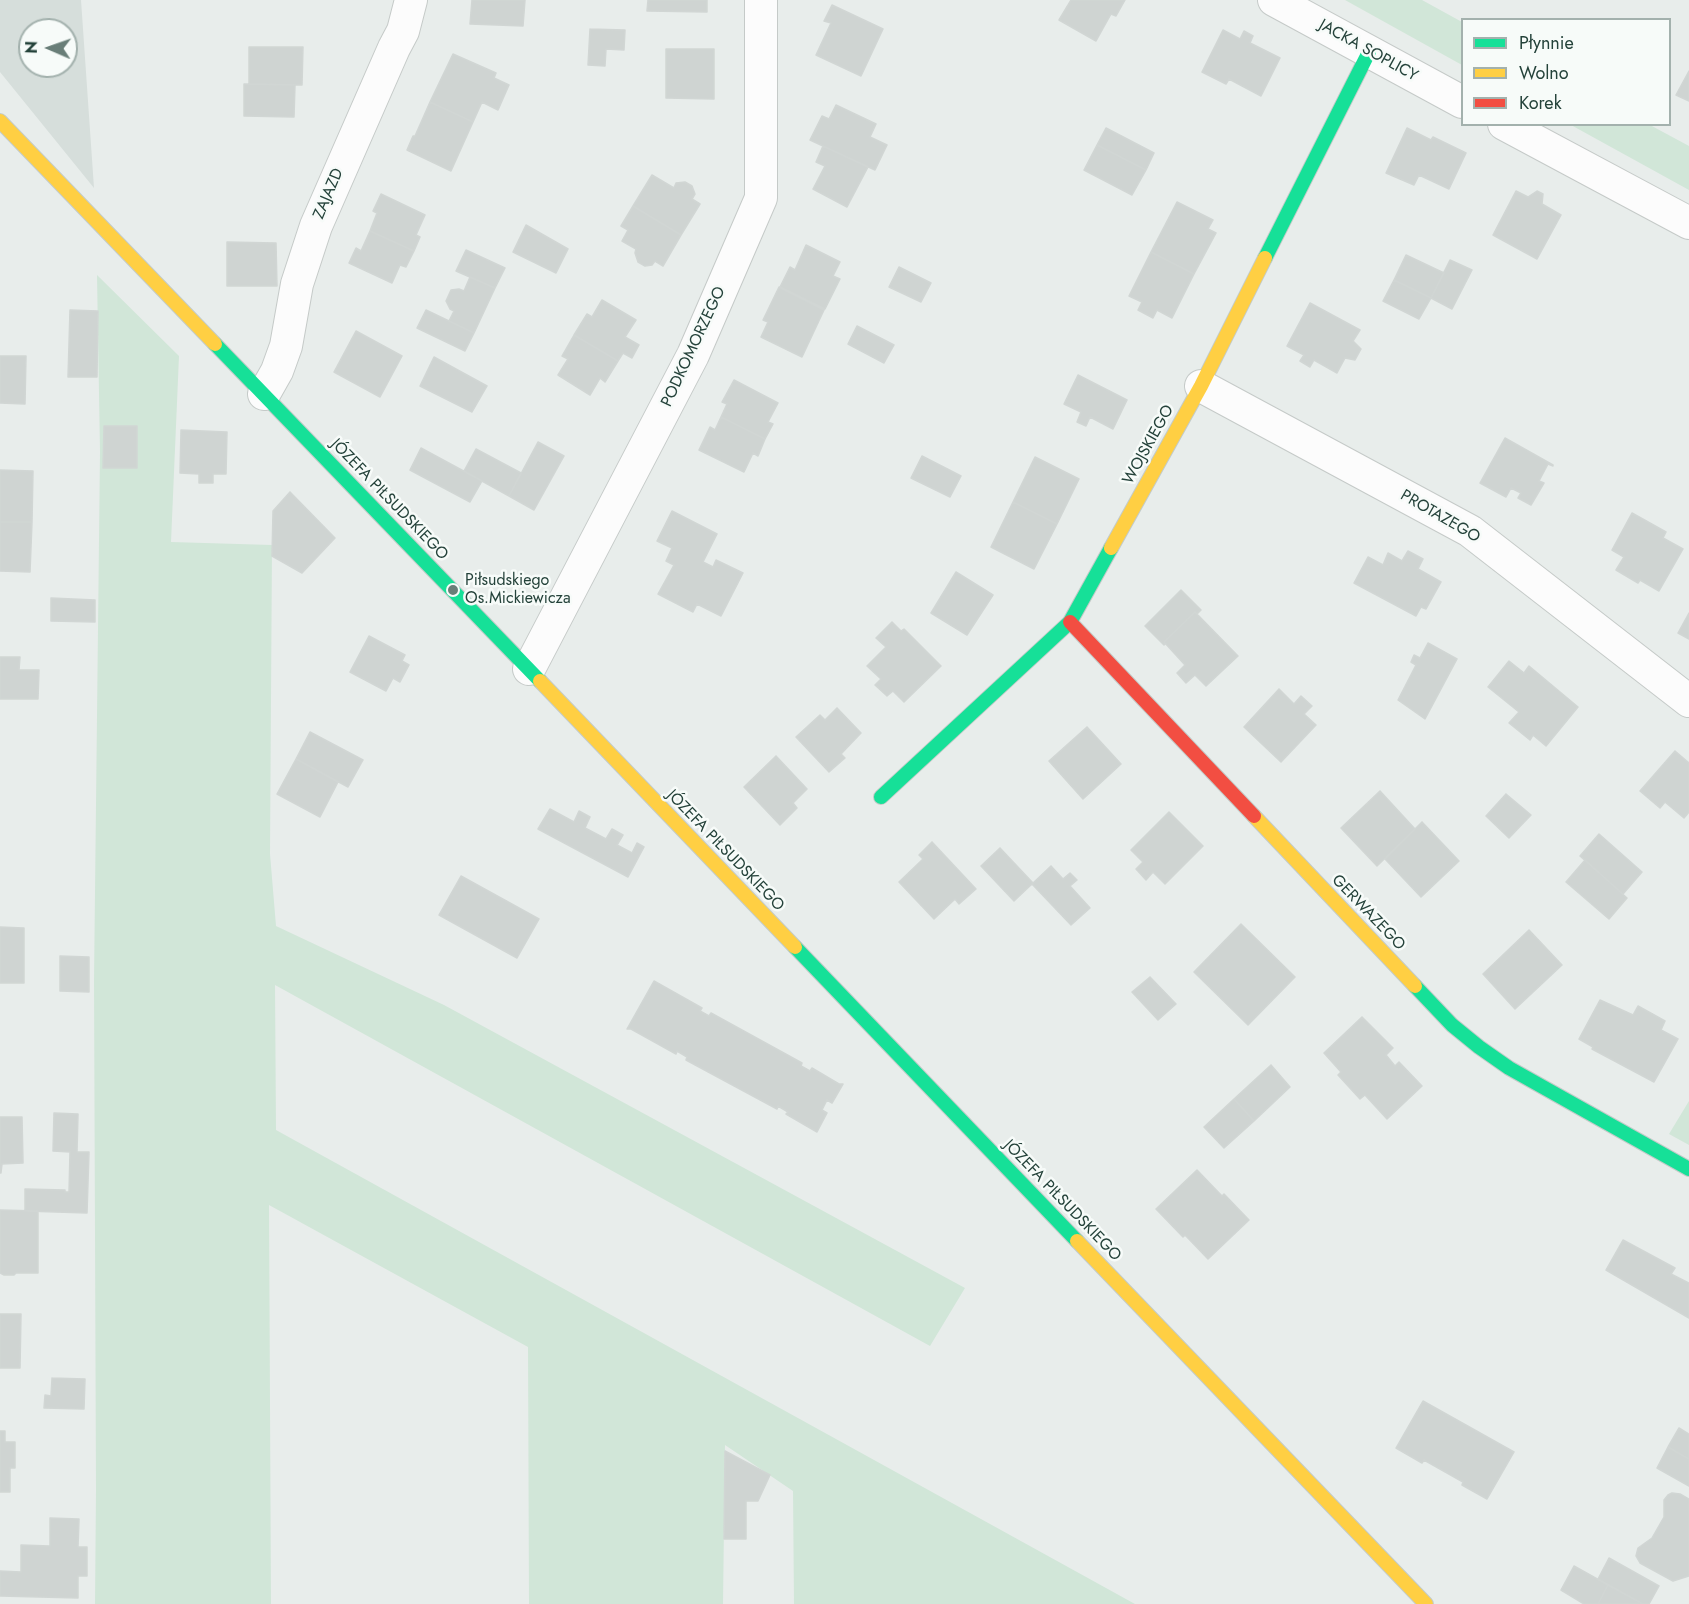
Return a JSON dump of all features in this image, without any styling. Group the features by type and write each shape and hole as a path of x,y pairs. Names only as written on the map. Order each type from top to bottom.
{"street":[{"name":"ZAJAZD","path":"264,394 277,371 286,346 297,284 316,226 403,31 411,0"},
{"name":"PODKOMORZEGO","path":"529,669 693,355 761,198 761,0"},
{"name":"JACKA SOPLICY","path":"1274,0 1461,101"},
{"name":"WOJSKIEGO","path":"881,797 1070,622 1201,386 1369,52"},
{"name":"JÓZEFA PIŁSUDSKIEGO","path":"0,120 1426,1604"},
{"path":"1508,126 1689,223"},
{"name":"PROTAZEGO","path":"1201,386 1470,531 1689,700"},
{"name":"GERWAZEGO","path":"1070,622 1452,1025 1509,1068 1689,1169"}],"shaded area":[{"path":"0,0 81,0 94,188 0,72"}],"green space":[{"path":"1345,0 1422,0 1461,21 1461,64"},
{"path":"1573,126 1652,126 1689,146 1689,190"},
{"path":"97,275 179,356 171,542 272,545 270,854 276,926 444,1005 965,1288 930,1346 275,985 276,1130 1135,1604 794,1604 793,1491 725,1445 723,1604 529,1604 528,1347 269,1205 271,1604 95,1604 94,980 100,452"},
{"path":"1689,1101 1689,1145 1669,1134"}],"building":[{"path":"472,0 525,0 523,26 470,24"},
{"path":"648,0 707,0 707,12 647,11"},
{"path":"1071,0 1125,0 1116,16 1111,14 1096,41 1059,20"},
{"path":"832,5 883,29 861,76 816,55 831,23 824,21"},
{"path":"590,29 625,30 624,50 606,49 605,66 588,65"},
{"path":"1223,30 1240,39 1244,31 1253,36 1250,43 1280,58 1261,96 1229,79 1226,84 1202,72"},
{"path":"249,47 303,47 302,85 249,84"},
{"path":"666,49 714,49 714,99 666,98"},
{"path":"453,54 496,73 494,78 509,85 498,110 482,102 473,122 430,102"},
{"path":"1689,71 1689,101 1676,95"},
{"path":"244,84 295,85 294,117 244,116"},
{"path":"430,102 473,122 451,171 407,150"},
{"path":"836,105 876,124 870,137 887,145 875,170 810,140 822,116 829,119"},
{"path":"1106,128 1154,153 1146,170 1097,145"},
{"path":"1407,128 1431,140 1433,137 1466,153 1449,189 1419,175 1414,185 1386,173"},
{"path":"1097,145 1146,170 1132,195 1084,170"},
{"path":"823,146 868,167 847,207 813,189 825,166 816,162"},
{"path":"652,175 674,188 676,183 685,182 692,186 695,194 692,199 700,204 681,235 633,206"},
{"path":"1516,191 1528,197 1537,191 1543,194 1542,204 1561,215 1537,259 1493,235"},
{"path":"381,194 425,215 416,235 420,237 414,251 370,231 377,213 373,211"},
{"path":"1177,202 1213,220 1208,229 1216,233 1194,274 1151,252"},
{"path":"633,206 681,235 663,266 655,261 652,265 645,266 638,262 636,249 622,241 628,230 621,226"},
{"path":"526,225 568,249 556,273 513,252"},
{"path":"370,231 414,251 406,267 400,265 392,283 349,263 356,248 361,251"},
{"path":"227,242 276,243 277,286 227,286"},
{"path":"806,245 840,262 833,276 840,279 825,309 780,287 790,267 795,270"},
{"path":"466,250 505,268 495,288 456,271"},
{"path":"1151,252 1194,274 1172,318 1157,310 1153,318 1138,310 1142,302 1129,296"},
{"path":"1406,255 1444,273 1431,298 1394,280"},
{"path":"1450,260 1472,270 1452,309 1431,298"},
{"path":"899,267 931,283 921,302 889,287"},
{"path":"470,277 495,288 474,333 449,321 454,311 450,309 446,301 451,290 464,291"},
{"path":"1394,280 1431,298 1419,319 1383,301"},
{"path":"779,287 824,310 802,357 761,337 768,322 763,320"},
{"path":"602,300 636,320 625,337 639,345 632,358 623,353 618,361 574,335 587,314 592,317"},
{"path":"1310,303 1360,330 1353,341 1361,349 1355,360 1345,358 1337,373 1314,360 1310,367 1300,361 1304,355 1287,346"},
{"path":"70,310 98,311 97,377 68,377"},
{"path":"426,310 474,333 465,351 417,328"},
{"path":"857,326 894,345 884,363 848,344"},
{"path":"356,331 402,356 380,397 334,372"},
{"path":"574,335 618,361 605,382 600,378 590,395 558,375 568,359 562,356"},
{"path":"0,356 26,356 25,404 0,403"},
{"path":"434,357 487,386 472,412 420,386"},
{"path":"1078,375 1127,400 1113,429 1090,417 1086,426 1077,422 1081,412 1064,404"},
{"path":"734,380 778,403 768,422 773,424 765,439 721,417 727,404 722,402"},
{"path":"721,417 765,439 758,456 753,453 744,472 699,450 710,427 715,430"},
{"path":"104,426 137,426 137,468 103,468"},
{"path":"181,430 227,432 226,474 213,474 213,483 199,483 199,474 180,473"},
{"path":"1505,438 1553,465 1548,464 1539,481 1544,483 1531,505 1518,498 1521,493 1511,488 1506,497 1480,483"},
{"path":"538,442 564,456 534,510 509,496"},
{"path":"421,448 482,481 470,502 410,470"},
{"path":"476,449 521,473 509,496 464,471"},
{"path":"922,456 961,476 950,497 911,478"},
{"path":"1035,457 1079,479 1057,524 1013,502"},
{"path":"0,470 33,471 32,522 0,522"},
{"path":"290,492 335,538 302,573 272,556 273,511"},
{"path":"1013,502 1057,524 1034,569 991,547"},
{"path":"672,511 717,534 703,562 713,567 716,560 743,573 721,616 697,604 693,612 658,594 674,565 666,561 672,548 657,541"},
{"path":"1632,513 1666,532 1663,538 1683,549 1659,591 1640,580 1638,583 1616,570 1624,557 1612,550"},
{"path":"0,522 32,522 30,572 0,571"},
{"path":"1408,551 1423,559 1418,569 1441,582 1426,609 1421,607 1416,616 1354,583 1368,557 1383,565 1388,553 1402,561"},
{"path":"956,572 993,595 967,635 931,613"},
{"path":"1181,590 1201,610 1197,614 1195,612 1164,642 1164,645 1145,626"},
{"path":"51,598 95,600 95,622 51,621"},
{"path":"1195,612 1238,656 1206,686 1195,675 1186,683 1177,673 1185,665 1164,642"},
{"path":"1689,613 1689,639 1678,633"},
{"path":"892,622 901,631 904,629 941,666 904,702 893,691 887,696 875,685 881,679 867,666 886,647 876,638"},
{"path":"369,636 405,655 402,661 409,665 400,682 393,678 386,691 350,672"},
{"path":"1428,643 1457,659 1425,719 1398,700 1416,665 1411,662 1414,655 1420,658"},
{"path":"0,657 20,657 19,670 39,670 38,699 0,699"},
{"path":"1509,661 1524,673 1529,666 1578,707 1546,746 1533,735 1530,740 1509,723 1519,712 1488,687"},
{"path":"1279,689 1294,704 1301,696 1312,706 1304,714 1316,725 1281,762 1244,727"},
{"path":"837,708 861,733 841,754 845,758 829,772 796,737 820,715 825,720"},
{"path":"1087,727 1121,764 1083,799 1049,761"},
{"path":"310,732 363,760 348,787 296,759"},
{"path":"1675,751 1689,763 1689,812 1684,818 1665,802 1660,808 1640,791"},
{"path":"776,756 807,789 793,803 797,808 780,825 744,787"},
{"path":"296,759 338,782 320,817 277,794"},
{"path":"1380,791 1415,829 1377,866 1341,828"},
{"path":"1506,794 1531,815 1509,838 1486,816"},
{"path":"550,809 574,822 579,811 590,817 585,828 606,839 612,829 623,835 617,845 632,853 637,843 644,847 628,877 538,829"},
{"path":"1169,812 1203,846 1165,884 1153,872 1146,880 1136,869 1143,862 1131,850"},
{"path":"1422,822 1459,861 1421,897 1385,859"},
{"path":"1599,834 1642,872 1623,894 1580,856"},
{"path":"932,842 976,889 959,904 955,899 934,919 899,882 923,859 919,855"},
{"path":"1000,848 1033,883 1014,901 981,866"},
{"path":"1585,860 1627,898 1609,919 1566,882"},
{"path":"1051,866 1063,879 1070,873 1077,880 1070,886 1090,908 1071,925 1032,884"},
{"path":"461,876 539,919 517,958 439,915"},
{"path":"1241,924 1295,977 1248,1025 1194,972"},
{"path":"0,927 24,928 24,983 0,983"},
{"path":"1529,930 1562,965 1515,1009 1483,974"},
{"path":"60,956 89,957 89,992 60,991"},
{"path":"1150,977 1176,1004 1158,1020 1132,992"},
{"path":"654,981 702,1008 700,1011 709,1016 711,1013 802,1063 801,1066 810,1071 812,1068 839,1084 843,1084 832,1103 827,1100 822,1110 827,1113 817,1132 786,1114 788,1112 778,1106 777,1109 686,1060 687,1057 677,1051 676,1054 631,1029 627,1029"},
{"path":"1600,1000 1633,1015 1638,1006 1665,1021 1661,1030 1678,1039 1654,1082 1592,1049 1593,1047 1579,1039"},
{"path":"1362,1017 1393,1048 1386,1055 1395,1066 1399,1062 1422,1086 1387,1119 1365,1095 1360,1099 1338,1075 1341,1072 1324,1053"},
{"path":"1271,1065 1290,1087 1254,1121 1234,1099"},
{"path":"1234,1099 1254,1121 1224,1148 1204,1127"},
{"path":"54,1113 78,1114 77,1152 89,1152 87,1213 25,1211 25,1189 69,1192 70,1152 53,1151"},
{"path":"0,1117 22,1117 23,1162 2,1164 1,1173 0,1173"},
{"path":"1197,1170 1249,1220 1208,1259 1156,1209"},
{"path":"0,1210 38,1211 38,1273 4,1275 0,1273"},
{"path":"1623,1240 1675,1268 1671,1274 1689,1283 1689,1318 1606,1270"},
{"path":"0,1314 21,1314 20,1368 0,1368"},
{"path":"52,1378 85,1379 84,1409 44,1408 45,1395 51,1396"},
{"path":"1423,1401 1514,1452 1487,1499 1462,1485 1463,1482 1424,1460 1422,1463 1396,1448"},
{"path":"1679,1428 1689,1434 1689,1459 1668,1447"},
{"path":"0,1431 5,1431 5,1442 15,1442 15,1468 10,1468 10,1492 0,1492"},
{"path":"1668,1447 1689,1459 1689,1486 1657,1468"},
{"path":"725,1451 770,1475 758,1501 746,1501 746,1539 724,1539"},
{"path":"1672,1493 1689,1499 1689,1576 1673,1581 1640,1563 1636,1556 1638,1548 1652,1538 1664,1517 1664,1500"},
{"path":"50,1518 79,1519 78,1547 87,1547 87,1576 78,1576 78,1598 0,1596 0,1571 21,1572 21,1545 50,1546"},
{"path":"1609,1558 1659,1586 1649,1604 1643,1604 1598,1579"},
{"path":"1574,1566 1608,1585 1598,1604 1584,1604 1561,1590"},
{"path":"1608,1585 1643,1604 1598,1604"}],"traffic: fast":[{"path":"1265,258 1369,52"},
{"path":"215,344 540,681"},
{"path":"881,797 1070,622 1111,548"},
{"path":"795,947 1077,1241"},
{"path":"1415,986 1452,1025 1509,1068 1689,1169"}],"traffic: slow":[{"path":"0,121 215,344"},
{"path":"1111,548 1201,386 1265,258"},
{"path":"540,681 795,947"},
{"path":"1254,816 1415,986"},
{"path":"1077,1241 1426,1604"}],"traffic: jam":[{"path":"1070,622 1254,816"}],"place":[{"name":"Piłsudskiego Os.Mickiewicza","path":"453,590"}]}
